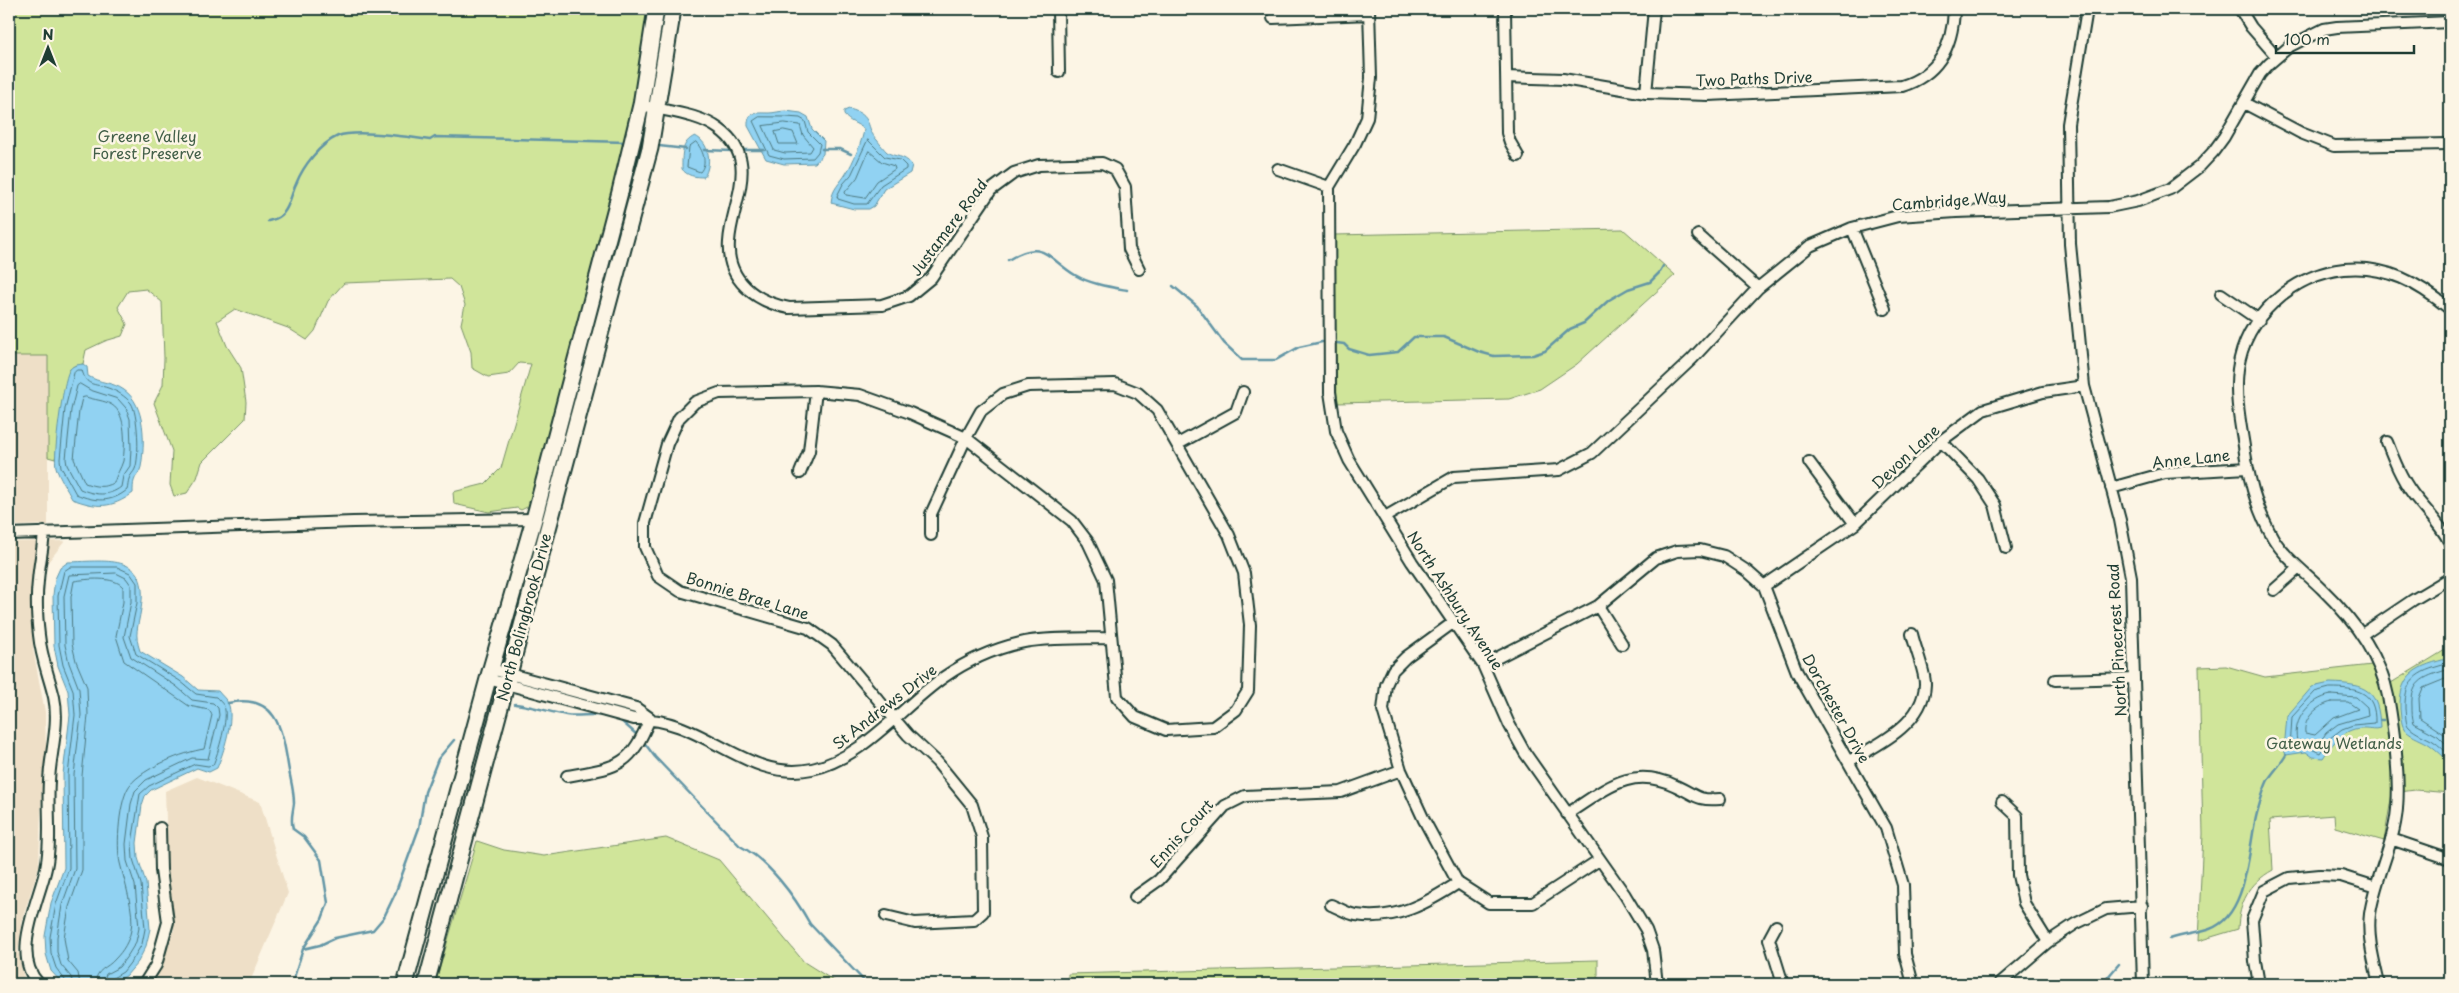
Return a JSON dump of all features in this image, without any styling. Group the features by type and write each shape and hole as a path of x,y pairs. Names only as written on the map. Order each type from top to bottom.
{"main road":[{"name":"North Bolingbrook Drive","path":"405,984 489,674 534,519 601,261 641,105 656,9"},
{"name":"North Bolingbrook Drive","path":"426,984 506,678 624,250 650,148 673,9"}],"street":[{"path":"1058,9 1059,72"},
{"path":"1505,9 1507,133 1518,156"},
{"path":"1646,93 1654,9"},
{"name":"Two Paths Drive","path":"1507,77 1563,79 1646,93 1708,96 1902,86 1924,75 1942,57 1952,36 1954,9"},
{"name":"North Pinecrest Road","path":"2087,9 2070,107 2067,146 2069,209 2084,386 2120,520 2131,577 2143,984"},
{"path":"2240,9 2251,27 2277,57"},
{"path":"1273,18 1369,11 1371,78 1367,118 1355,144 1329,187 1278,169"},
{"name":"Cambridge Way","path":"1385,517 1454,477 1558,470 1592,453 1692,359 1758,288 1810,246 1852,228 1898,216 2123,205 2170,188 2200,166 2213,152 2260,74 2277,57 2301,40 2330,28 2350,25 2450,22"},
{"path":"2244,103 2308,136 2334,146 2450,144"},
{"name":"Justamere Road","path":"641,105 704,121 723,132 732,143 741,162 742,180 729,237 730,257 742,285 754,296 775,305 789,308 882,305 909,296 931,278 991,190 1014,173 1040,165 1102,163 1116,169 1125,187 1129,249 1139,269"},
{"name":"North Ashbury Avenue","path":"1329,187 1329,311 1333,420 1340,443 1442,608 1454,622 1483,665 1517,739 1646,930 1653,950 1657,984"},
{"path":"1852,228 1884,309"},
{"path":"1698,236 1758,288"},
{"path":"2379,984 2370,940 2370,915 2376,887 2391,839 2398,800 2388,696 2377,662 2361,635 2324,590 2299,568 2275,540 2256,504 2246,468 2237,407 2237,385 2243,352 2249,335 2272,303 2306,280 2341,270 2363,268 2386,271 2405,278 2423,288 2450,309"},
{"path":"2221,294 2259,320"},
{"name":"Bonnie Brae Lane","path":"886,916 915,923 974,920 982,912 982,837 972,806 937,762 908,735 832,645 808,628 680,591 658,576 645,547 645,523 667,444 679,418 695,402 719,393 816,391 860,395 910,413 966,438 1072,521 1083,535 1106,580 1117,697 1135,717 1166,730 1213,727 1236,710 1248,691 1250,625 1244,573 1230,535 1157,410 1138,393 1115,384 1028,386 1003,394 981,411 966,438 931,514 931,535"},
{"name":"Devon Lane","path":"1764,586 1855,524 1941,441 1983,410 2043,392 2084,386"},
{"path":"800,473 809,451 816,391"},
{"path":"1178,444 1236,412 1243,392"},
{"path":"1941,441 1978,479 1995,505 2006,548"},
{"path":"2387,442 2402,478 2412,493 2438,522 2450,542"},
{"path":"1809,462 1855,524"},
{"name":"Anne Lane","path":"2111,488 2165,473 2246,468"},
{"path":"9,534 534,519"},
{"path":"39,984 34,979 27,957 27,934 33,907 46,868 49,838 49,780 55,719 54,698 42,658 38,634 38,582 43,556 44,532"},
{"name":"Dorchester Drive","path":"1483,665 1598,606 1656,558 1677,551 1700,550 1724,556 1747,571 1764,586 1797,672 1886,828 1902,885 1905,954 1913,984"},
{"path":"2274,590 2299,568"},
{"path":"2361,635 2430,589 2450,578"},
{"path":"1598,606 1622,644"},
{"path":"1454,622 1406,657 1393,670 1386,685 1383,710 1401,770 1424,820 1458,883 1489,903 1533,902 1599,860"},
{"path":"1849,761 1889,739 1916,712 1925,684 1912,634"},
{"name":"St Andrews Drive","path":"489,674 634,719 650,718 695,732 761,766 800,771 826,765 850,755 944,677 980,656 1021,643 1111,638"},
{"path":"2055,680 2134,678"},
{"path":"567,776 621,763 635,751 650,718"},
{"name":"Ennis Court","path":"1135,897 1159,880 1225,806 1244,796 1341,792 1401,770"},
{"path":"1567,814 1618,781 1628,778 1656,779 1680,788 1692,797 1720,799"},
{"path":"2002,802 2017,816 2018,875 2024,903 2048,942"},
{"path":"144,984 156,965 168,922 161,870 160,828"},
{"path":"2391,839 2450,859"},
{"path":"2259,984 2252,920 2264,891 2289,878 2320,875 2341,876 2376,887"},
{"path":"1331,905 1355,915 1396,915 1426,904 1458,883"},
{"path":"1999,984 2048,942 2075,924 2106,909 2142,906"},
{"path":"1776,926 1770,939 1782,984"}],"shaded area":[{"path":"9,356 48,356 48,525 9,526"},
{"path":"65,541 31,583 33,649 45,712 46,749 42,779 39,866 23,917 18,951 25,982 28,984 9,984 9,542"},
{"path":"197,777 260,802 288,893 249,984 151,984 174,930 168,877 165,791"}],"green space":[{"name":"Greene Valley Forest Preserve","path":"9,9 651,9 630,131 529,506 521,510 517,508 489,512 454,504 453,492 485,484 501,468 531,364 519,363 509,374 488,377 472,368 471,352 461,324 465,305 459,287 450,279 344,283 328,301 315,331 307,340 288,328 235,309 217,321 227,346 241,368 246,402 245,419 202,462 197,478 187,493 174,496 170,485 172,451 154,403 163,385 162,302 146,289 128,291 118,307 127,324 122,336 105,341 86,350 83,364 74,366 69,370 55,459 48,457 48,356 9,356"},
{"path":"1623,229 1675,275 1577,364 1540,389 1509,399 1337,403 1334,235"},
{"name":"Gateway Wetlands","path":"2450,647 2450,793 2415,790 2392,793 2384,841 2335,827 2334,815 2270,820 2273,870 2258,881 2247,895 2243,902 2238,929 2198,941 2203,834 2199,667 2226,666 2265,677 2372,665 2379,685 2391,683"},
{"path":"666,838 719,860 804,962 839,984 435,984 477,841 504,850 544,856"},
{"path":"1598,960 1598,984 1068,984 1068,974"}],"water":[{"path":"849,109 866,118 873,135 887,152 906,159 912,165 910,173 884,189 874,206 869,209 854,209 831,203 835,190 855,157 864,129 844,115 844,111"},
{"path":"786,111 801,113 808,117 812,129 824,141 823,154 815,163 784,164 766,159 748,126 751,115"},
{"path":"695,136 700,139 707,149 709,160 704,177 692,176 682,169 682,154 685,145"},
{"path":"83,364 87,367 88,376 124,390 131,397 140,415 143,447 140,469 135,478 133,493 111,504 96,505 72,499 56,467 57,434 61,403 67,378 72,368"},
{"path":"68,562 111,562 123,564 133,569 139,578 142,591 137,635 140,651 183,677 198,690 218,691 227,702 230,710 227,736 217,768 209,772 197,768 151,790 145,796 137,843 138,858 146,883 150,929 146,946 138,962 126,976 110,984 62,983 51,971 46,954 45,936 51,903 64,868 63,774 70,715 68,691 58,666 54,646 53,595 55,579 60,568"},
{"path":"2450,658 2450,763 2430,745 2404,729 2400,709 2403,687 2407,679 2420,668"},
{"path":"2330,683 2353,685 2368,692 2377,705 2380,728 2358,728 2345,733 2335,742 2323,758 2313,757 2306,752 2286,755 2284,750 2287,716 2312,687"}],"waterway":[{"path":"268,221 279,217 285,211 299,177 313,156 325,144 338,136 346,134 383,134 430,140 435,137 626,142"},
{"path":"659,146 686,149"},
{"path":"822,149 840,149 851,154"},
{"path":"704,150 733,151"},
{"path":"744,150 764,150"},
{"path":"1008,260 1020,254 1038,251 1045,253 1066,269 1087,281 1127,290"},
{"path":"1337,343 1344,344 1349,349 1369,355 1398,352 1414,337 1444,337 1479,352 1494,356 1533,355 1545,351 1570,329 1584,323 1609,300 1628,289 1650,282 1663,266"},
{"path":"1173,286 1197,306 1224,343 1242,360 1276,360 1299,347 1322,342"},
{"path":"228,703 244,701 257,703 274,716 283,738 293,789 293,829 304,837 321,860 328,903 322,919 303,949 292,984"},
{"path":"515,704 566,715 605,716"},
{"path":"620,720 636,734"},
{"path":"303,949 320,945 335,938 373,930 384,917 395,894 419,828 425,792 438,759 454,740"},
{"path":"643,741 655,757 740,846 761,860 780,880 797,902 810,924 867,984"},
{"path":"2170,939 2210,929 2223,921 2233,910 2245,878 2254,827 2263,792 2268,780 2286,755"},
{"path":"2102,984 2119,964"}]}
